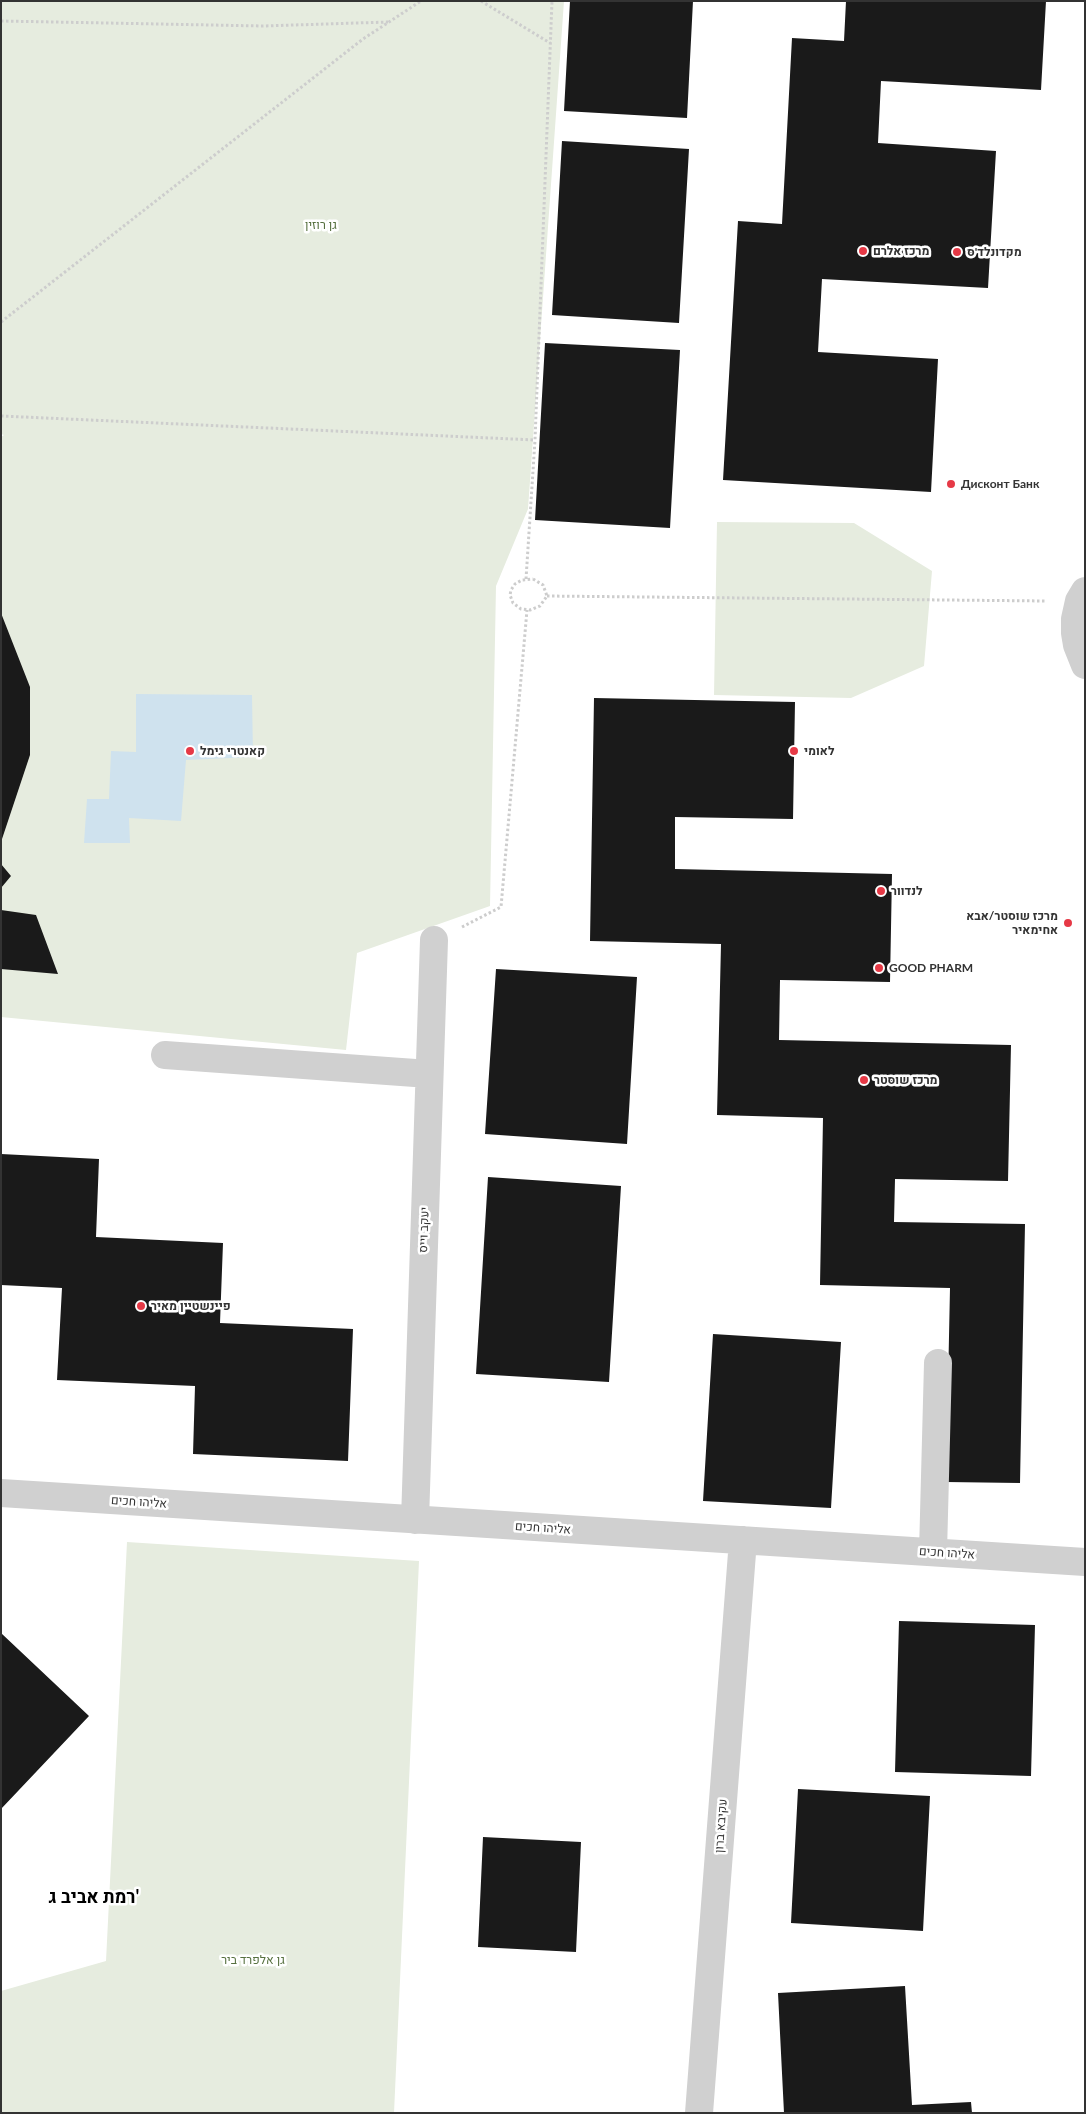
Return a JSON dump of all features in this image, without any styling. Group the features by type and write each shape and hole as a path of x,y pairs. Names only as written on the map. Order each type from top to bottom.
{"street":[{"path":"1082,596 1075,619 1075,633 1077,645 1085,665"},
{"name":"יעקב וייס","path":"415,1520 434,940"},
{"path":"165,1055 429,1074"},
{"path":"933,1552 938,1363"},
{"name":"אליהו חכים","path":"1,1494 1085,1562"},
{"name":"עקיבא ברון","path":"699,2113 743,1540"}],"path":[{"path":"1,322 363,39 421,1"},
{"path":"481,1 550,44"},
{"path":"526,579 535,440 552,1"},
{"path":"1,20 263,26 389,22"},
{"path":"1,416 535,440"},
{"path":"526,579 533,579 543,585 546,596 540,606 527,610 517,607 510,595 515,584 526,579"},
{"path":"546,596 1082,596"},
{"path":"434,940 501,907 527,610"}],"green space":[{"name":"גן רוזין","path":"1,1 564,1 528,509 496,586 490,906 357,953 346,1050 1,1017 1,437 4,435 1,434"},
{"path":"717,522 854,523 932,571 924,666 851,698 714,695"},
{"name":"גן אלפרד ביר","path":"127,1542 419,1561 394,2113 1,2113 1,1991 106,1961"}],"water":[{"path":"136,694 252,695 253,757 186,760 181,821 129,818 130,843 84,843 87,799 109,799 111,751 136,752"}],"building":[{"path":"570,1 693,1 687,118 564,111"},
{"name":"מרכז אלרם","path":"846,1 1046,1 1041,90 881,81 878,143 996,151 988,288 822,279 818,352 938,359 931,492 723,480 738,221 782,224 792,38 844,41"},
{"path":"562,141 689,149 679,323 552,315"},
{"path":"545,343 680,350 670,528 535,520"},
{"path":"1,613 30,687 30,755 2,839"},
{"name":"מרכז שוסטר","path":"594,698 795,702 793,819 675,817 675,869 892,874 890,982 780,980 779,1040 1011,1045 1008,1181 895,1179 894,1222 1025,1224 1020,1483 946,1482 950,1288 820,1285 823,1118 717,1115 721,944 590,941"},
{"path":"1,864 11,876 1,888"},
{"path":"1,910 36,915 58,974 1,969"},
{"path":"496,969 637,977 627,1144 485,1134"},
{"name":"פיינשטיין מאיר","path":"1,1154 99,1159 96,1237 223,1243 220,1323 353,1329 348,1461 193,1454 195,1386 57,1380 62,1288 1,1285"},
{"path":"488,1177 621,1186 609,1382 476,1374"},
{"path":"713,1334 841,1342 831,1508 703,1501"},
{"path":"899,1621 1035,1625 1031,1776 895,1772"},
{"path":"1,1633 89,1716 1,1809"},
{"path":"798,1789 930,1796 923,1931 791,1923"},
{"path":"483,1837 581,1842 576,1952 478,1947"},
{"path":"905,1986 912,2105 971,2102 972,2113 784,2113 778,1993"}],"place":[{"name":"מרכז אלרם","path":"863,251"},
{"name":"מקדונלד'ס","path":"957,252"},
{"name":"Дисконт Банк","path":"951,484"},
{"name":"קאנטרי גימל","path":"190,751"},
{"name":"לאומי","path":"794,751"},
{"name":"לנדוור","path":"881,891"},
{"name":"מרכז שוסטר/אבא אחימאיר","path":"1068,923"},
{"name":"GOOD PHARM","path":"879,968"},
{"name":"מרכז שוסטר","path":"864,1080"},
{"name":"פיינשטיין מאיר","path":"141,1306"}],"district":[{"name":"רמת אביב ג'","path":"94,1897"}]}
